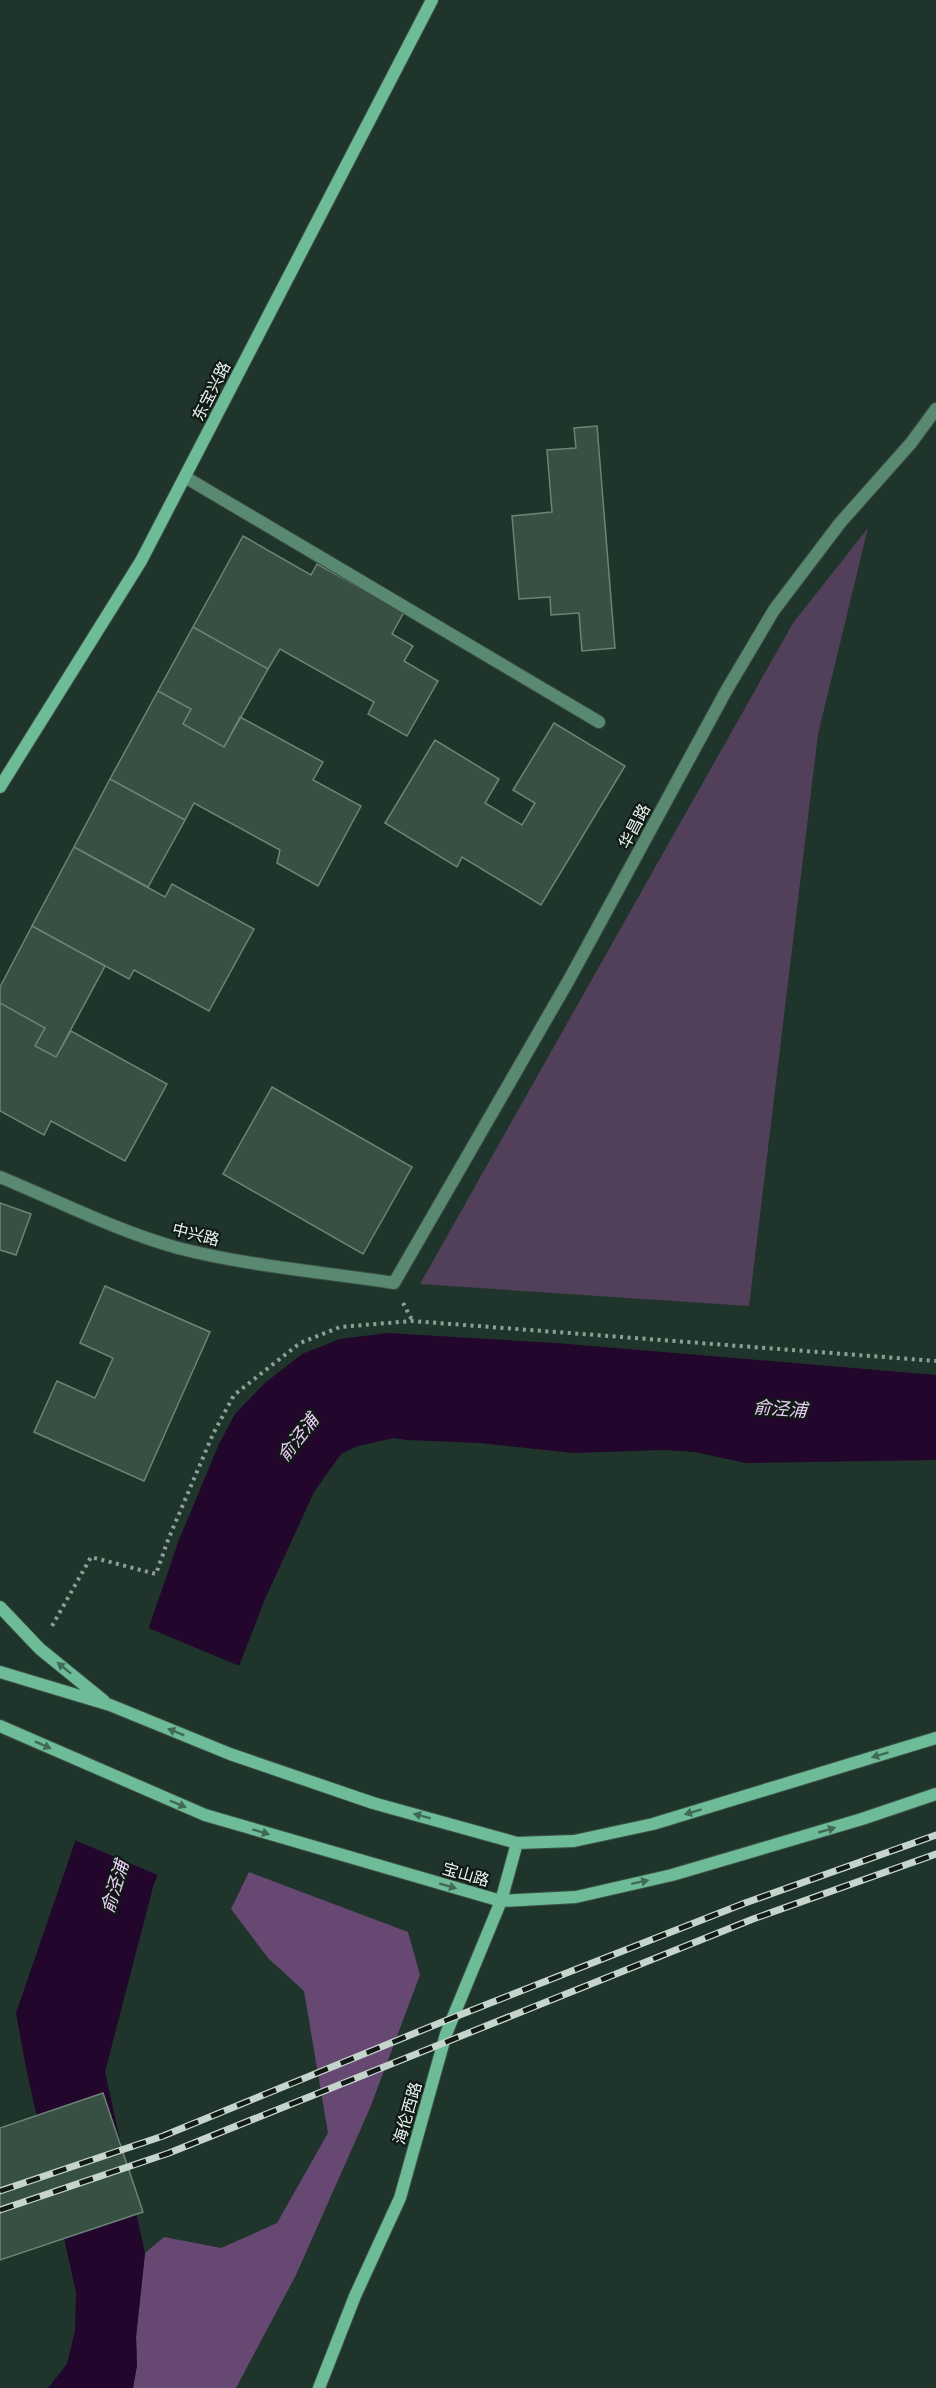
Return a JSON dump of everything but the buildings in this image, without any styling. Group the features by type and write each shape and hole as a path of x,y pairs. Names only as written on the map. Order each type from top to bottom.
{"main road":[{"name":"东宝兴路","path":"0,787 141,561 432,0"},
{"path":"0,1607 40,1649 110,1705"},
{"path":"0,1672 110,1705 230,1754 373,1803 517,1843 574,1841 653,1824 936,1738"},
{"name":"宝山路","path":"0,1726 205,1815 501,1901 576,1897 672,1875 862,1819 936,1794"},
{"name":"海伦西路","path":"319,2388 356,2296 400,2198 446,2034 501,1901 517,1843"}],"street":[{"name":"华昌路","path":"394,1283 570,978 726,691 774,610 840,523 911,443 936,409"},
{"path":"185,477 599,722"},
{"name":"中兴路","path":"0,1177 141,1236 178,1247 216,1256 394,1283"}],"path":[{"path":"40,1649 91,1557 156,1574 213,1434 234,1395 300,1343 340,1327 412,1321 936,1361"}],"shaded area":[{"path":"868,528 818,734 749,1306 420,1284 793,623"},
{"path":"249,1872 408,1932 420,1975 370,2108 296,2275 236,2388 133,2388 137,2365 136,2337 145,2253 164,2237 221,2248 277,2223 328,2133 304,1991 268,1958 231,1909"}],"water":[{"name":"俞泾浦","path":"387,1333 556,1343 936,1375 936,1460 745,1463 695,1452 663,1450 573,1453 480,1443 394,1438 358,1446 341,1454 314,1492 265,1599 153,1887 105,2072 145,2253 136,2337 137,2365 133,2388 48,2388 67,2364 75,2331 76,2292 16,2013 179,1540 219,1444 235,1414 265,1383 302,1354 340,1339"}],"pier":[{"path":"146,1627 242,1667 160,1876 72,1839"}],"railway":[{"path":"0,2191 163,2136 447,2020 745,1903 936,1835"},
{"path":"0,2210 169,2153 753,1919 936,1854"}]}
